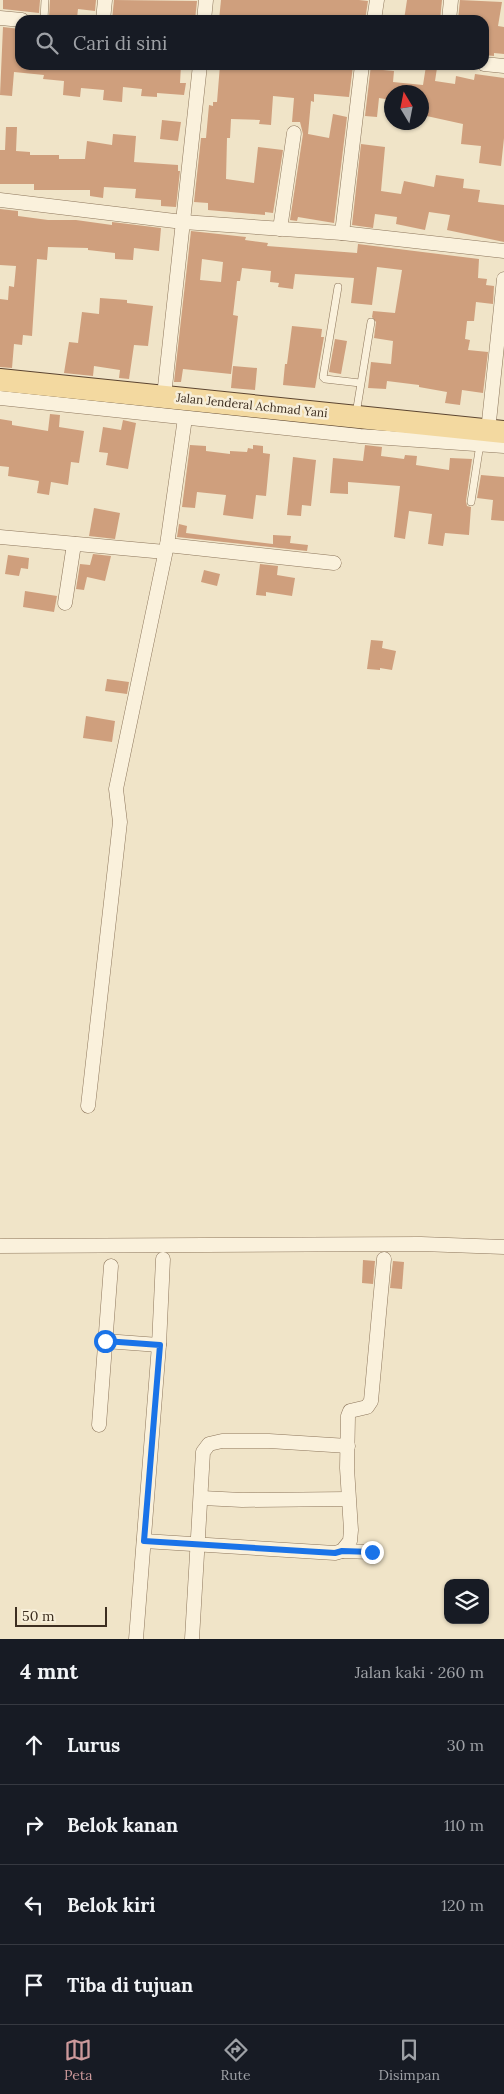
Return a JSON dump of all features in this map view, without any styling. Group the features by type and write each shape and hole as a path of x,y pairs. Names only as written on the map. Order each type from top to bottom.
{"main road":[{"name":"Jalan Jenderal Achmad Yani","path":"0,380 355,416 494,438"}],"street":[{"path":"104,15 105,0"},
{"path":"204,15 206,0"},
{"path":"375,15 377,0"},
{"path":"450,15 451,0"},
{"path":"0,18 15,19"},
{"path":"489,64 504,66"},
{"path":"164,396 199,70"},
{"path":"342,233 361,70"},
{"path":"280,229 294,133"},
{"path":"0,200 183,222 342,233 504,251"},
{"path":"0,398 360,436 494,438 504,279"},
{"path":"88,1106 120,822 116,789 166,548 185,418"},
{"path":"0,538 74,544 166,548 334,563"},
{"path":"65,603 74,544"},
{"path":"0,1246 422,1244 504,1247"},
{"path":"136,1639 160,1345 164,1259"},
{"path":"342,1551 350,1541 351,1530 348,1499 348,1416 350,1411 367,1407 371,1401 384,1259"},
{"path":"99,1425 111,1266"},
{"path":"105,1341 160,1345"},
{"path":"192,1639 202,1498 203,1452 209,1444 222,1441 261,1441 348,1446"},
{"path":"202,1498 242,1500 348,1499"},
{"path":"144,1541 335,1553 342,1551 372,1552"}],"lane":[{"path":"44,15 45,0"},
{"path":"338,287 323,377 325,379 360,382"},
{"path":"355,416 371,322"},
{"path":"471,502 494,438"}],"building":[{"path":"3,0 40,0 39,13 3,9"},
{"path":"50,0 96,0 95,11 78,9 77,15 49,15"},
{"path":"114,0 197,1 196,15 112,15"},
{"path":"221,0 368,1 366,15 220,15"},
{"path":"407,0 442,0 440,15 405,15"},
{"path":"460,0 502,2 498,26 504,27 504,54 494,53 494,56 489,56 489,15 458,15"},
{"path":"3,27 15,28 15,70 181,70 180,83 186,83 184,95 157,93 157,97 141,96 142,89 123,87 122,102 103,100 104,90 81,88 80,97 63,95 64,81 43,79 44,75 14,72 12,96 0,95"},
{"path":"220,70 352,70 349,97 314,94 314,102 311,101 308,134 329,138 333,114 347,117 334,223 298,217 297,221 290,220 303,134 300,122 292,122 294,98 273,96 271,125 259,124 260,120 231,119 230,138 227,138 226,179 254,183 258,147 283,150 273,213 265,212 265,215 208,210 208,203 194,202 201,138 206,138 209,105 213,106 213,102 217,102"},
{"path":"370,70 394,71 393,82 423,85 384,85 384,99 379,98 377,117 365,116"},
{"path":"425,70 437,70 435,81 455,84 456,76 474,80 475,74 504,78 504,138 501,166 479,163 481,146 461,144 463,124 429,117 429,85 423,85"},
{"path":"162,120 181,122 178,141 160,139"},
{"path":"6,127 17,127 16,151 30,152 30,155 59,155 59,159 85,159 87,141 112,145 113,134 136,136 134,162 178,165 178,171 180,171 176,207 161,206 161,200 135,198 136,189 104,187 103,198 90,196 90,190 34,190 34,184 0,184 0,150 5,150"},
{"path":"361,144 385,147 381,191 401,194 404,181 434,187 436,175 464,179 463,188 480,190 478,202 504,205 504,242 447,230 450,215 429,212 425,230 396,224 397,217 375,214 373,228 352,225"},
{"path":"0,209 18,211 18,216 48,220 76,220 112,225 112,222 161,228 159,251 134,248 133,260 115,259 115,253 88,250 88,248 48,247 47,260 37,259 32,336 23,335 22,345 14,344 12,368 0,367 0,299 8,300 9,286 14,287 16,266 0,265"},
{"path":"191,231 246,237 245,240 268,243 267,246 357,253 358,244 479,259 478,278 487,279 486,285 494,286 493,304 476,302 474,321 467,321 465,339 470,340 468,350 488,352 483,393 462,390 460,405 445,403 447,392 419,387 419,385 387,381 386,389 368,388 371,362 391,364 393,341 374,338 376,322 372,317 373,311 395,313 402,270 377,267 372,305 351,303 354,278 295,274 293,289 278,287 279,283 270,282 271,271 242,268 240,281 237,281 233,315 238,316 231,374 183,369 181,382 174,382","holes":["202,259 223,262 221,282 200,280"]},
{"path":"100,298 127,300 127,303 153,306 148,346 134,345 129,379 119,378 120,370 94,366 93,376 64,373 69,342 78,343 82,312 99,314"},
{"path":"292,326 322,329 321,337 324,337 315,388 283,385"},
{"path":"335,339 347,341 341,374 329,372"},
{"path":"233,366 257,368 255,390 231,388"},
{"path":"50,414 60,415 59,427 84,431 79,463 71,462 68,485 51,482 49,495 37,493 39,481 8,476 9,467 0,466 0,419 12,421 12,425 48,431"},
{"path":"123,420 136,423 128,469 106,465 108,453 99,452 103,427 121,430"},
{"path":"190,445 206,446 206,451 230,454 230,451 247,452 248,448 253,449 253,445 263,446 263,453 270,454 266,496 256,495 253,519 223,515 226,495 197,492 195,508 182,507"},
{"path":"365,445 382,447 381,456 404,459 405,455 417,456 416,465 449,470 450,458 472,459 466,501 467,506 471,507 469,535 445,533 443,546 428,544 432,514 409,511 405,539 394,537 400,486 348,482 348,494 330,493 333,458 363,461"},
{"path":"293,457 316,460 311,506 302,505 301,516 287,515"},
{"path":"481,475 504,477 504,521 491,520 493,500 477,498"},
{"path":"94,508 120,513 115,539 89,536"},
{"path":"179,524 187,526 186,533 273,544 273,535 291,536 290,543 308,545 307,551 177,537"},
{"path":"93,554 111,556 105,581 87,577 84,590 76,589 80,564 90,565"},
{"path":"8,555 29,558 28,569 21,568 19,576 5,574"},
{"path":"260,564 278,566 277,575 295,578 292,596 266,592 266,596 256,595"},
{"path":"204,570 220,574 217,586 201,582"},
{"path":"25,591 57,596 54,612 23,607"},
{"path":"371,640 383,641 382,648 396,651 392,670 380,668 380,670 367,669"},
{"path":"107,679 129,682 127,694 105,691"},
{"path":"86,716 115,721 112,742 83,738"},
{"path":"363,1260 375,1261 373,1284 362,1283"},
{"path":"393,1261 404,1262 402,1289 390,1288"}],"route":[{"path":"105,1341 160,1345 144,1541 335,1553 342,1551 372,1552"}]}
